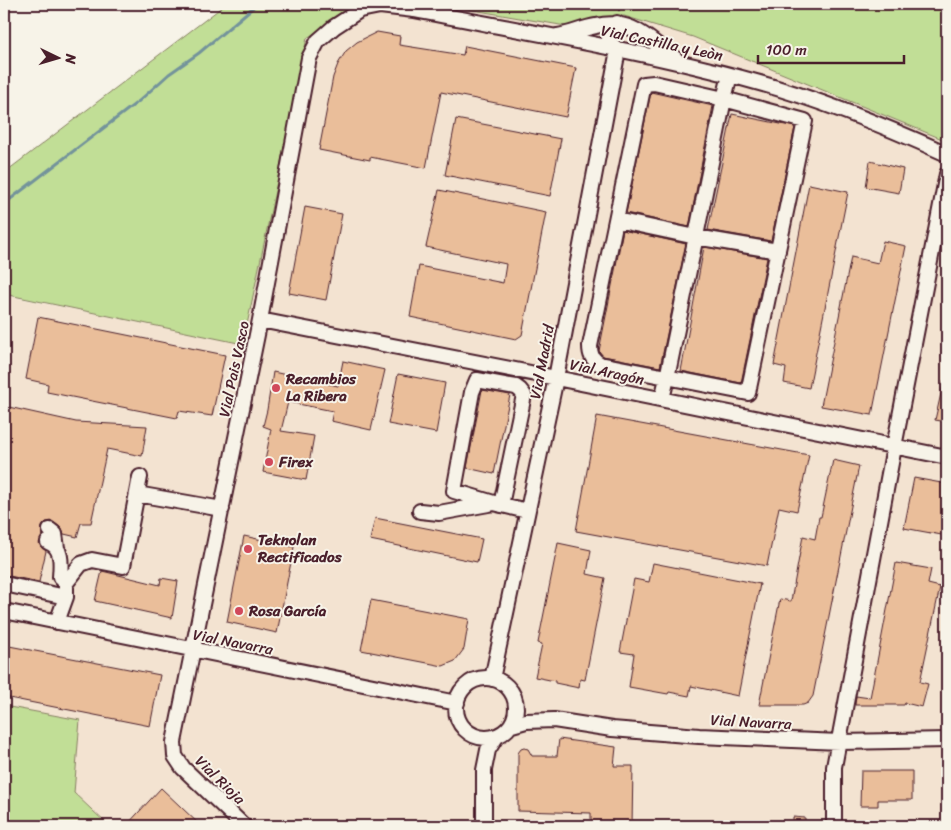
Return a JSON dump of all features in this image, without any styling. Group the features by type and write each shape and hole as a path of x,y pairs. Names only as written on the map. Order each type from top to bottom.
{"street":[{"name":"Vial Castilla y Leòn","path":"360,10 380,6 414,10 681,62 757,82 832,107 890,128 947,154"},
{"name":"Vial Pais Vasco","path":"175,756 174,742 260,320 309,58 318,41 334,27 360,10"},
{"path":"621,24 632,34 628,48 620,50 612,45 609,39 611,29 621,24"},
{"path":"551,36 563,35 595,26 621,24 641,33 681,62"},
{"name":"Vial Madrid","path":"492,679 556,378 620,50"},
{"path":"662,399 730,75"},
{"path":"654,83 724,99 805,121 748,393 600,364 594,360 590,354 590,346 616,220 644,84 654,83"},
{"path":"834,826 834,767 947,174"},
{"path":"616,220 778,252"},
{"name":"Vial Aragón","path":"260,320 947,457"},
{"path":"497,504 524,395 516,387 477,380 472,392 454,491 497,504 527,511"},
{"path":"58,622 66,590 80,564 92,560 123,566 140,477"},
{"path":"137,494 222,509"},
{"path":"420,511 439,513 497,504"},
{"path":"52,540 60,556 60,577 66,590"},
{"path":"4,584 66,590"},
{"name":"Vial Navarra","path":"4,611 457,703"},
{"path":"471,734 486,738 496,736 512,724 516,712 515,702 511,691 502,683 492,679 480,679 469,684 461,692 457,703 460,723 471,734 478,748 484,770"},
{"name":"Vial Navarra","path":"515,702 533,713 554,720 612,729 699,736 840,742 947,740"},
{"name":"Vial Navarra","path":"512,724 526,721 554,720"},
{"path":"484,826 484,770 488,750 496,736"},
{"name":"Vial Rioja","path":"175,756 183,768 244,826"}],"shaded area":[{"path":"361,4 438,4 566,26 624,16 693,37 947,141 947,826 109,826 74,793 80,720 4,706 4,295 243,344 307,38"}],"green space":[{"path":"226,4 361,4 307,38 243,344 4,294 4,173"},
{"path":"438,4 947,4 947,141 693,37 624,16 566,26"},
{"path":"4,706 80,720 74,793 109,826 4,826"}],"building":[{"path":"377,32 400,36 399,45 463,55 465,46 576,68 566,117 441,92 426,168 370,157 370,160 319,150 333,77 338,64 346,51 357,42"},
{"path":"651,92 713,106 689,227 626,213"},
{"path":"732,114 795,127 771,241 708,230"},
{"path":"456,119 561,139 550,196 445,175"},
{"path":"870,161 903,169 899,193 866,187"},
{"path":"809,184 848,192 809,388 784,383 786,368 774,365"},
{"path":"439,190 546,212 522,335 516,339 410,317 419,266 503,283 506,264 426,247"},
{"path":"305,207 342,214 326,300 289,293"},
{"path":"623,230 686,244 660,367 603,356 599,351"},
{"path":"883,241 906,246 872,415 821,406 851,257 878,263"},
{"path":"704,247 767,258 741,383 681,371"},
{"path":"38,317 225,355 212,416 179,411 177,418 47,392 48,384 26,379"},
{"path":"343,361 385,370 371,430 331,421 333,411 288,402 281,431 314,436 306,480 263,472 271,429 263,426 273,372 338,386"},
{"path":"398,374 445,383 436,433 388,424"},
{"path":"944,380 947,380 947,422 935,420"},
{"path":"482,390 510,395 494,474 467,468"},
{"path":"4,406 76,422 147,426 142,456 107,449 91,523 81,523 77,537 64,534 60,527 52,521 46,522 43,525 41,529 43,535 39,543 46,551 39,582 4,575"},
{"path":"597,416 809,455 797,511 779,507 767,566 576,531"},
{"path":"833,460 859,466 813,696 808,703 803,705 759,705 780,599 791,601 803,536 815,539"},
{"path":"914,478 947,484 947,536 904,528"},
{"path":"375,518 482,539 477,562 370,540"},
{"path":"244,536 294,547 277,633 227,622"},
{"path":"558,543 591,550 587,574 605,578 585,680 580,679 579,688 535,677 542,644 538,643"},
{"path":"653,563 760,584 738,696 691,686 689,696 629,687 634,654 620,652 634,579 649,582"},
{"path":"896,563 931,569 928,584 940,587 920,682 928,684 922,707 905,703 904,705 855,705 856,696 870,698"},
{"path":"102,571 160,585 161,578 178,581 172,618 95,601"},
{"path":"371,600 469,619 464,649 455,661 443,666 361,650"},
{"path":"4,645 160,675 150,726 4,697"},
{"path":"559,739 616,747 614,766 633,766 632,826 591,826 591,813 518,811 518,753 524,748 528,749 532,756 557,756"},
{"path":"861,771 912,771 912,800 878,800 878,806 860,806"},
{"path":"161,788 201,826 126,826"},
{"path":"793,817 805,818 805,826 793,826"}],"waterway":[{"path":"4,204 139,101 169,74 199,53 257,4"}],"place":[{"name":"Recambios La Ribera","path":"276,388"},
{"name":"Firex","path":"269,462"},
{"name":"Teknolan Rectificados","path":"248,549"},
{"name":"Rosa García","path":"239,611"}]}
